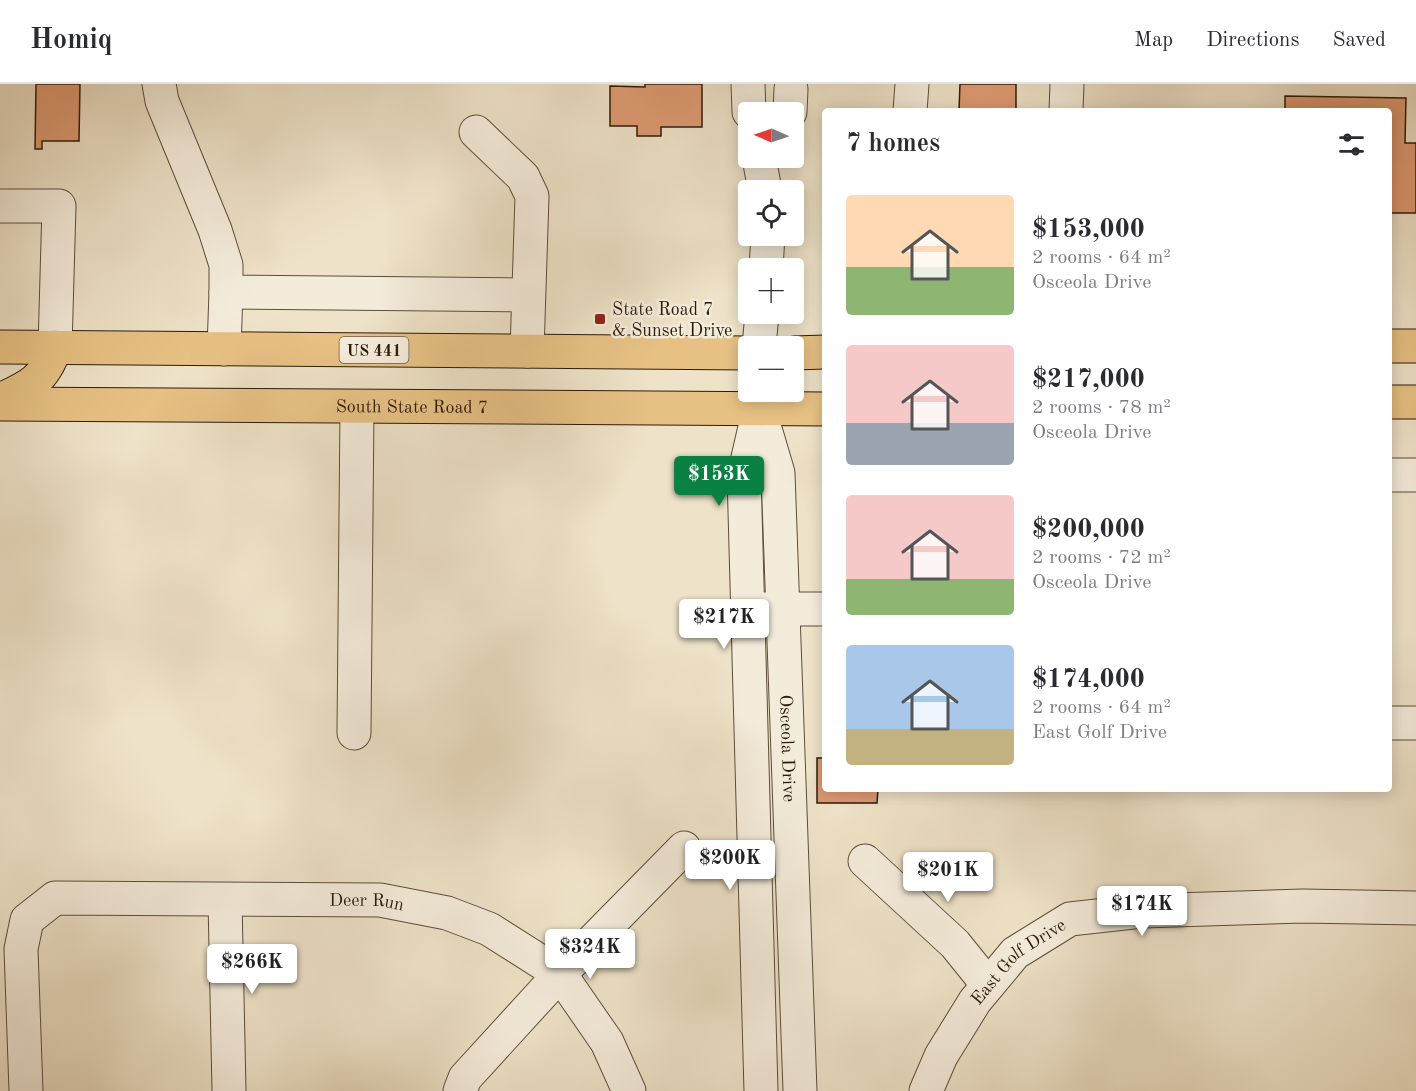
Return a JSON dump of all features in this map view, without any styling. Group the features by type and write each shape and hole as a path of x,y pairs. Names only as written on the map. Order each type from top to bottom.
{"main road":[{"path":"1392,346 1416,346"},
{"name":"US 441","path":"0,347 738,353"},
{"path":"0,402 27,388 40,377 50,364 55,347"},
{"path":"804,353 822,352"},
{"name":"South State Road 7","path":"0,402 357,407 738,401"},
{"name":"South State Road 7","path":"767,402 822,409"},
{"path":"1392,402 1416,402"}],"street":[{"path":"159,84 162,101 215,230 226,265 224,349"},
{"path":"748,84 749,102"},
{"path":"910,108 912,84"},
{"path":"1066,108 1067,84"},
{"path":"476,132 523,177 532,196 527,351"},
{"path":"0,206 59,206 55,347"},
{"path":"226,292 528,295"},
{"name":"Osceola Drive","path":"759,402 778,474 800,1091"},
{"name":"Osceola Drive","path":"759,402 744,475 761,1091"},
{"path":"354,733 357,407"},
{"path":"1392,475 1416,475"},
{"path":"748,610 822,609"},
{"path":"750,689 787,689"},
{"path":"1392,723 1416,723"},
{"path":"460,1091 465,1078 560,974 684,848"},
{"path":"865,861 955,944 988,985"},
{"name":"Deer Run","path":"26,1091 21,949 27,920 55,898 380,900 447,913 489,929 560,974 606,1042 629,1091"},
{"path":"225,900 229,1091"},
{"name":"East Golf Drive","path":"926,1091 941,1056 975,1001 1014,953 1070,919 1165,910 1304,906 1416,909"},
{"path":"759,1031 798,1028"}],"building":[{"path":"36,84 80,84 79,141 42,141 42,149 35,149"},
{"path":"645,84 702,84 702,127 661,127 661,136 637,136 637,126 610,126 610,86 645,87"},
{"path":"960,84 1016,84 1016,108 959,108"},
{"path":"1285,96 1406,98 1405,143 1416,143 1416,213 1392,213 1392,108 1285,108"},
{"path":"817,758 822,758 822,792 878,792 877,803 817,803"}],"place":[{"name":"State Road 7 & Sunset Drive","path":"600,319"}]}
